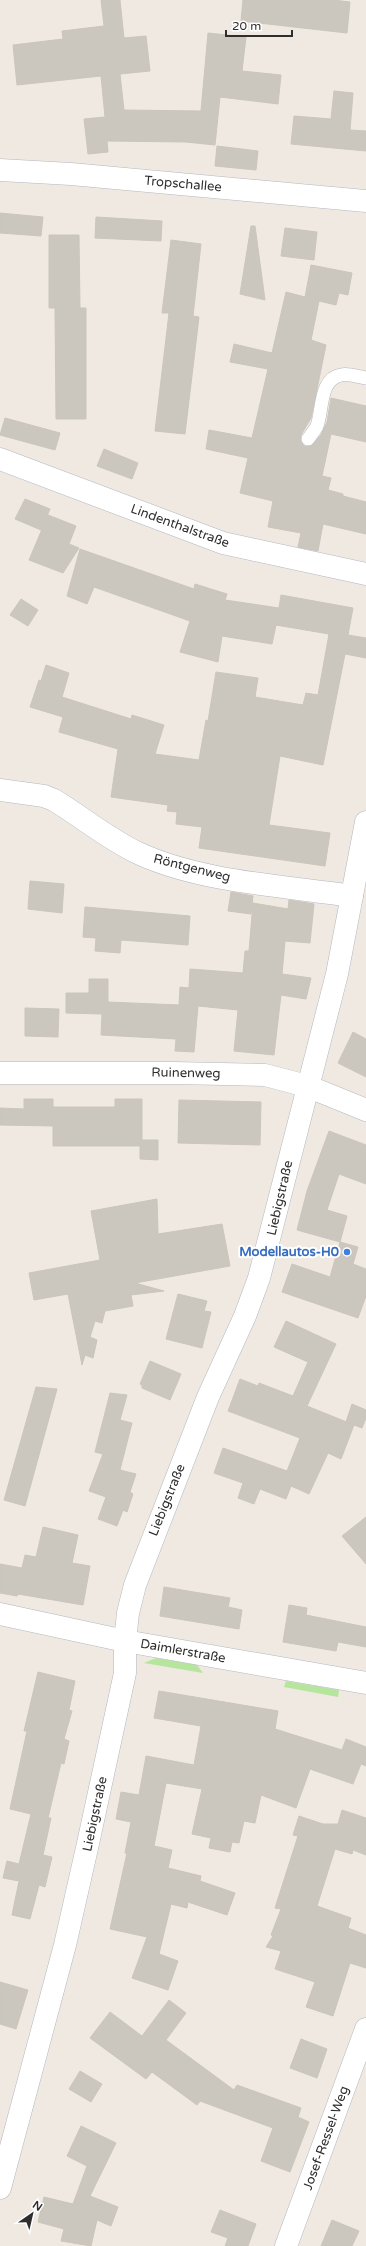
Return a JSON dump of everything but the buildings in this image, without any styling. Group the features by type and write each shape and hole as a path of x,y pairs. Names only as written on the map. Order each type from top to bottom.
{"street":[{"name":"Tropschallee","path":"0,170 71,174 366,201"},
{"name":"Lindenthalstraße","path":"0,459 223,543 366,574"},
{"name":"Röntgenweg","path":"0,790 44,796 54,800 124,846 166,865 203,874 352,896"},
{"name":"Liebigstraße","path":"0,2188 66,1945 125,1673 125,1641 128,1613 134,1586 208,1397 253,1298 270,1239 307,1086 337,974 366,822"},
{"name":"Ruinenweg","path":"0,1073 265,1075 307,1086 366,1110"},
{"name":"Daimlerstraße","path":"0,1614 125,1641 366,1683"},
{"name":"Josef-Ressel-Weg","path":"286,2246 366,2029"}],"lane":[{"path":"308,439 317,426 324,391 334,378 340,375 348,374 366,378"}],"green space":[{"path":"156,1658 197,1665 203,1673 144,1663"},
{"path":"286,1681 339,1690 338,1697 284,1687"}],"place":[{"name":"Modellautos-H0","path":"347,1252"}]}
